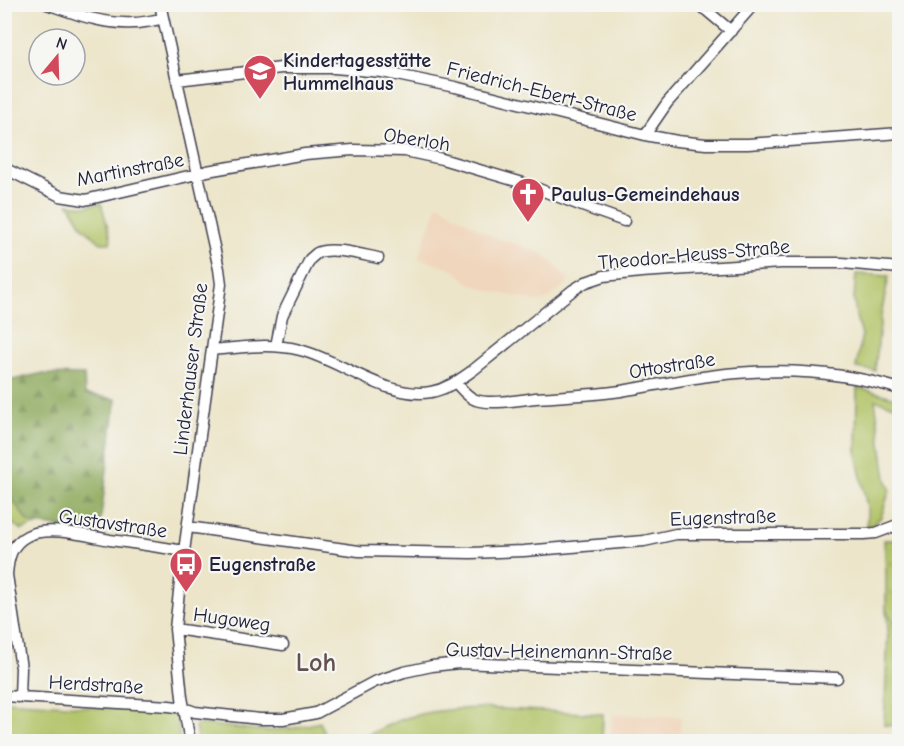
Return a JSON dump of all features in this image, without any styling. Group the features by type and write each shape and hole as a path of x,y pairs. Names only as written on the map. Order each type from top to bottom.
{"street":[{"path":"48,4 95,20 112,23 135,23 162,19"},
{"name":"Linderhauser Straße","path":"160,4 221,284 175,629 182,697 190,741"},
{"path":"694,4 706,10 731,31"},
{"path":"645,135 668,103 754,4"},
{"name":"Friedrich-Ebert-Straße","path":"177,80 281,68 334,68 382,72 445,84 645,135 706,144 748,144 900,134"},
{"name":"Oberloh","path":"197,174 305,154 353,150 405,151 442,159 523,183 624,221"},
{"name":"Martinstraße","path":"4,168 60,196 85,200 197,174"},
{"path":"276,346 282,316 310,259 317,253 329,251 378,258"},
{"name":"Theodor-Heuss-Straße","path":"212,350 248,346 276,346 300,350 383,385 417,393 430,392 443,389 456,382 573,290 586,282 604,276 781,263 842,263 900,268"},
{"name":"Ottostraße","path":"456,382 468,395 478,401 506,401 619,391 679,380 750,372 786,371 829,374 872,381 900,389"},
{"name":"Eugenstraße","path":"188,526 359,551 471,553 644,541 676,534 864,534 900,524"},
{"name":"Gustavstraße","path":"20,697 21,668 7,575 11,550 17,542 34,533 58,532 184,551"},
{"name":"Hugoweg","path":"175,629 283,645"},
{"name":"Gustav-Heinemann-Straße","path":"184,708 195,712 283,719 316,713 374,682 404,672 459,663 837,678"},
{"name":"Herdstraße","path":"4,696 184,708"}],"shaded area":[{"path":"438,204 489,235 542,253 570,281 547,300 539,302 487,290 469,283 454,270 418,258"},
{"path":"612,714 681,717 680,741 611,741"}],"green space":[{"path":"101,203 111,238 110,243 101,243 83,227 69,204 86,206"},
{"path":"856,274 889,276 881,315 875,371 856,368 862,334 856,317 854,299"},
{"path":"39,374 84,375 85,394 116,399 99,532 28,523 5,488 4,382"},
{"path":"857,387 899,399 899,407 875,400 886,479 890,489 881,517 867,527 867,507 856,453"},
{"path":"4,488 28,522 42,524 22,530 5,519"},
{"path":"884,540 899,540 899,638 896,627 886,610"},
{"path":"886,610 896,627 899,638 899,726 884,725 888,629"},
{"path":"4,701 173,714 177,718 180,741 5,741"},
{"path":"481,708 603,714 602,741 354,741 415,715 443,710"},
{"path":"320,722 328,741 198,741 195,726 199,724 267,731"}],"place":[{"name":"Kindertagesstätte Hummelhaus","path":"260,100"},
{"name":"Paulus-Gemeindehaus","path":"528,223"},
{"name":"Eugenstraße","path":"186,593"}],"district":[{"name":"Loh","path":"316,662"}]}
